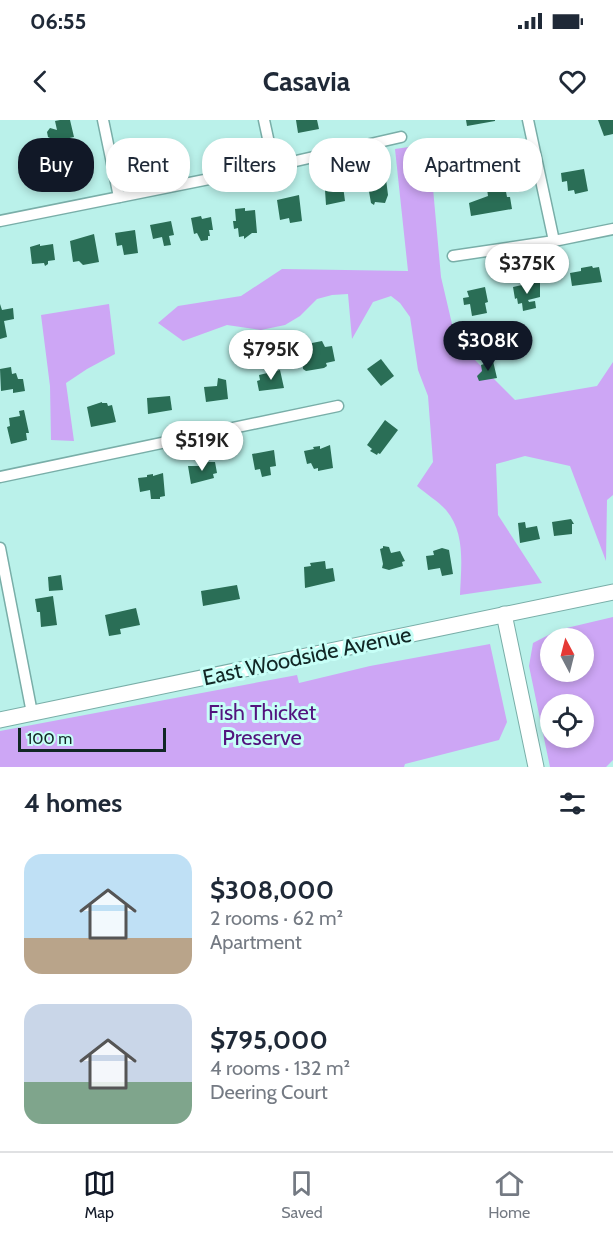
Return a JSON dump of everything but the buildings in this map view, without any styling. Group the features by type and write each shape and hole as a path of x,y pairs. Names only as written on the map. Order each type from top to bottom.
{"main road":[{"name":"East Woodside Avenue","path":"0,720 613,592"},
{"path":"504,614 536,767"}],"street":[{"path":"103,120 119,197"},
{"path":"264,120 268,138"},
{"path":"528,120 554,241"},
{"path":"297,161 401,137"},
{"path":"0,221 202,180"},
{"path":"453,256 554,241 613,229"},
{"path":"0,477 338,406"},
{"path":"0,548 32,713"}],"green space":[{"path":"403,148 403,192 433,192 441,277 456,341 515,400 597,386 613,362 613,495 607,500 606,561 570,466 525,456 496,464 498,515 542,583 460,595 461,551 457,529 446,510 417,486 433,462 428,396 418,370 410,317 400,303 391,296 373,302 352,339 348,294 317,299 300,316 285,325 261,330 227,325 183,341 158,323 178,306 241,296 282,269 408,271 395,149"},
{"path":"109,304 115,354 66,383 74,441 51,440 50,386 41,315"},
{"path":"613,617 613,760 606,767 550,767 546,748 594,748 594,694 540,694 540,719 529,666 533,643 540,639 540,682 594,682 594,628 566,628"},
{"name":"Fish Thicket Preserve","path":"490,644 507,722 499,740 405,764 404,767 0,767 0,731 297,675 299,683 370,666"}]}
